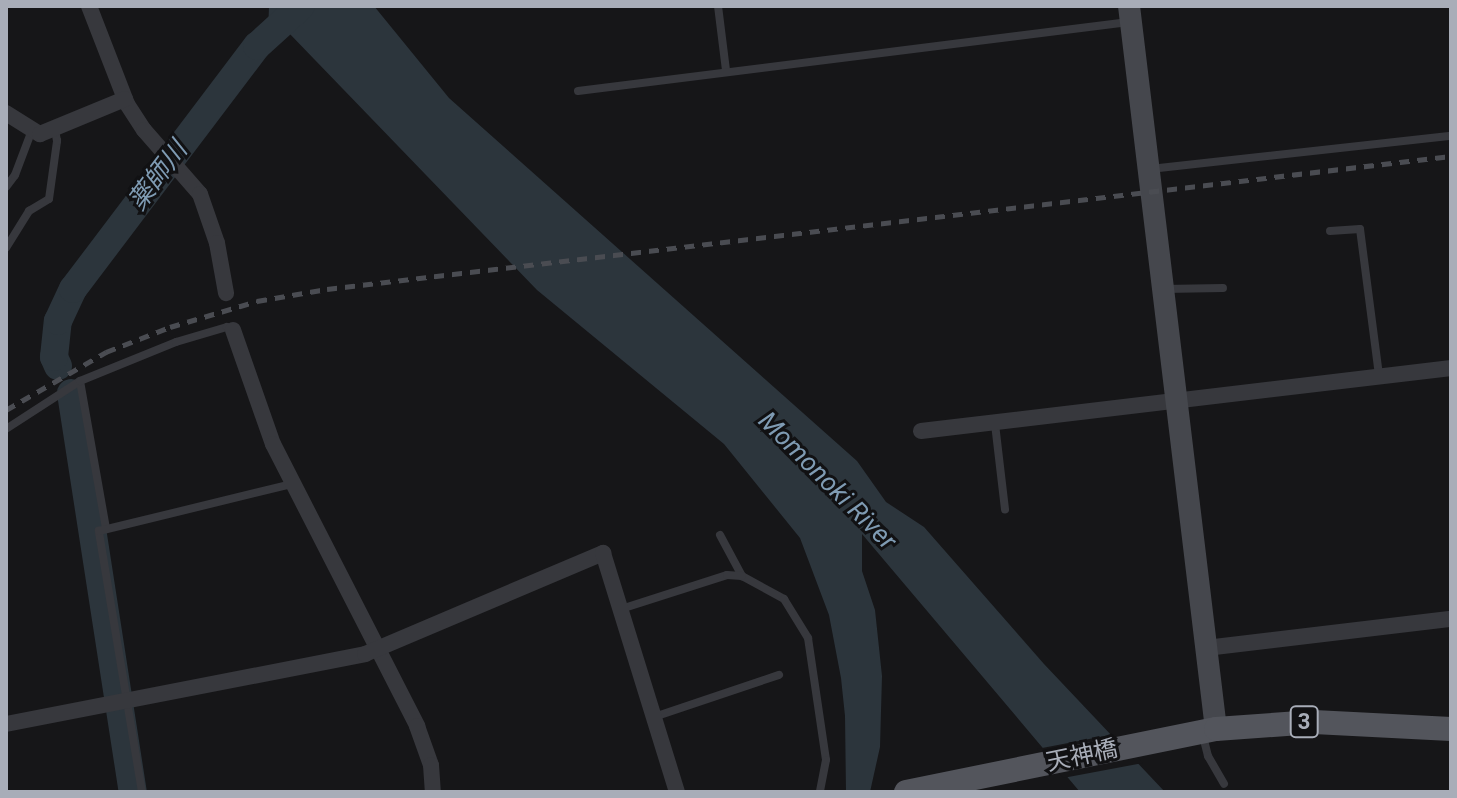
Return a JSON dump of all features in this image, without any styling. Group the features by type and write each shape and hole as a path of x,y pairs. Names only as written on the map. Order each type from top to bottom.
{"main road":[{"name":"3","path":"1209,730 1314,722 1451,729"},
{"name":"天神橋","path":"961,787 1006,773 1209,730"},
{"name":"3","path":"906,792 961,787"}],"street":[{"path":"89,6 125,99 144,130 183,169 206,206 226,293"},
{"path":"1130,14 1206,648 1209,730"},
{"path":"6,113 40,134 125,99"},
{"path":"233,330 265,424 292,484 425,744 433,792"},
{"path":"921,431 1451,368"},
{"path":"6,724 378,650 603,553 677,792"},
{"path":"1206,648 1451,619"}],"lane":[{"path":"718,6 726,70"},
{"path":"578,91 1130,14"},
{"path":"6,187 15,175 32,130"},
{"path":"6,248 29,211 49,199 57,141 55,130"},
{"path":"1150,169 1451,136"},
{"path":"1330,231 1360,229 1379,376"},
{"path":"1163,289 1223,288"},
{"path":"6,429 80,381 176,342 227,327 233,330"},
{"path":"80,381 106,529"},
{"path":"995,424 1005,509"},
{"path":"142,792 99,531 292,484"},
{"path":"720,535 742,576"},
{"path":"620,609 727,575 742,576 784,599 808,638 826,760 820,792"},
{"path":"653,717 779,675"},
{"path":"1209,730 1208,756 1224,784"}],"water":[{"name":"Momonoki River","path":"269,6 374,6 449,98 857,461 886,502 924,527 1044,664 1165,792 1080,792 862,534 862,571 875,610 882,676 880,747 870,792 846,792 841,678 829,615 800,538 724,444 537,290 287,31 268,35"}],"pier":[{"path":"1115,734 1143,763 1063,778 1037,749"}],"waterway":[{"name":"薬師川","path":"58,366 54,357 58,321 73,289 257,46 301,6"},
{"name":"薬師川","path":"71,393 133,792"}],"railway":[{"path":"6,410 106,352 170,327 257,301 327,289 1451,156"}]}
